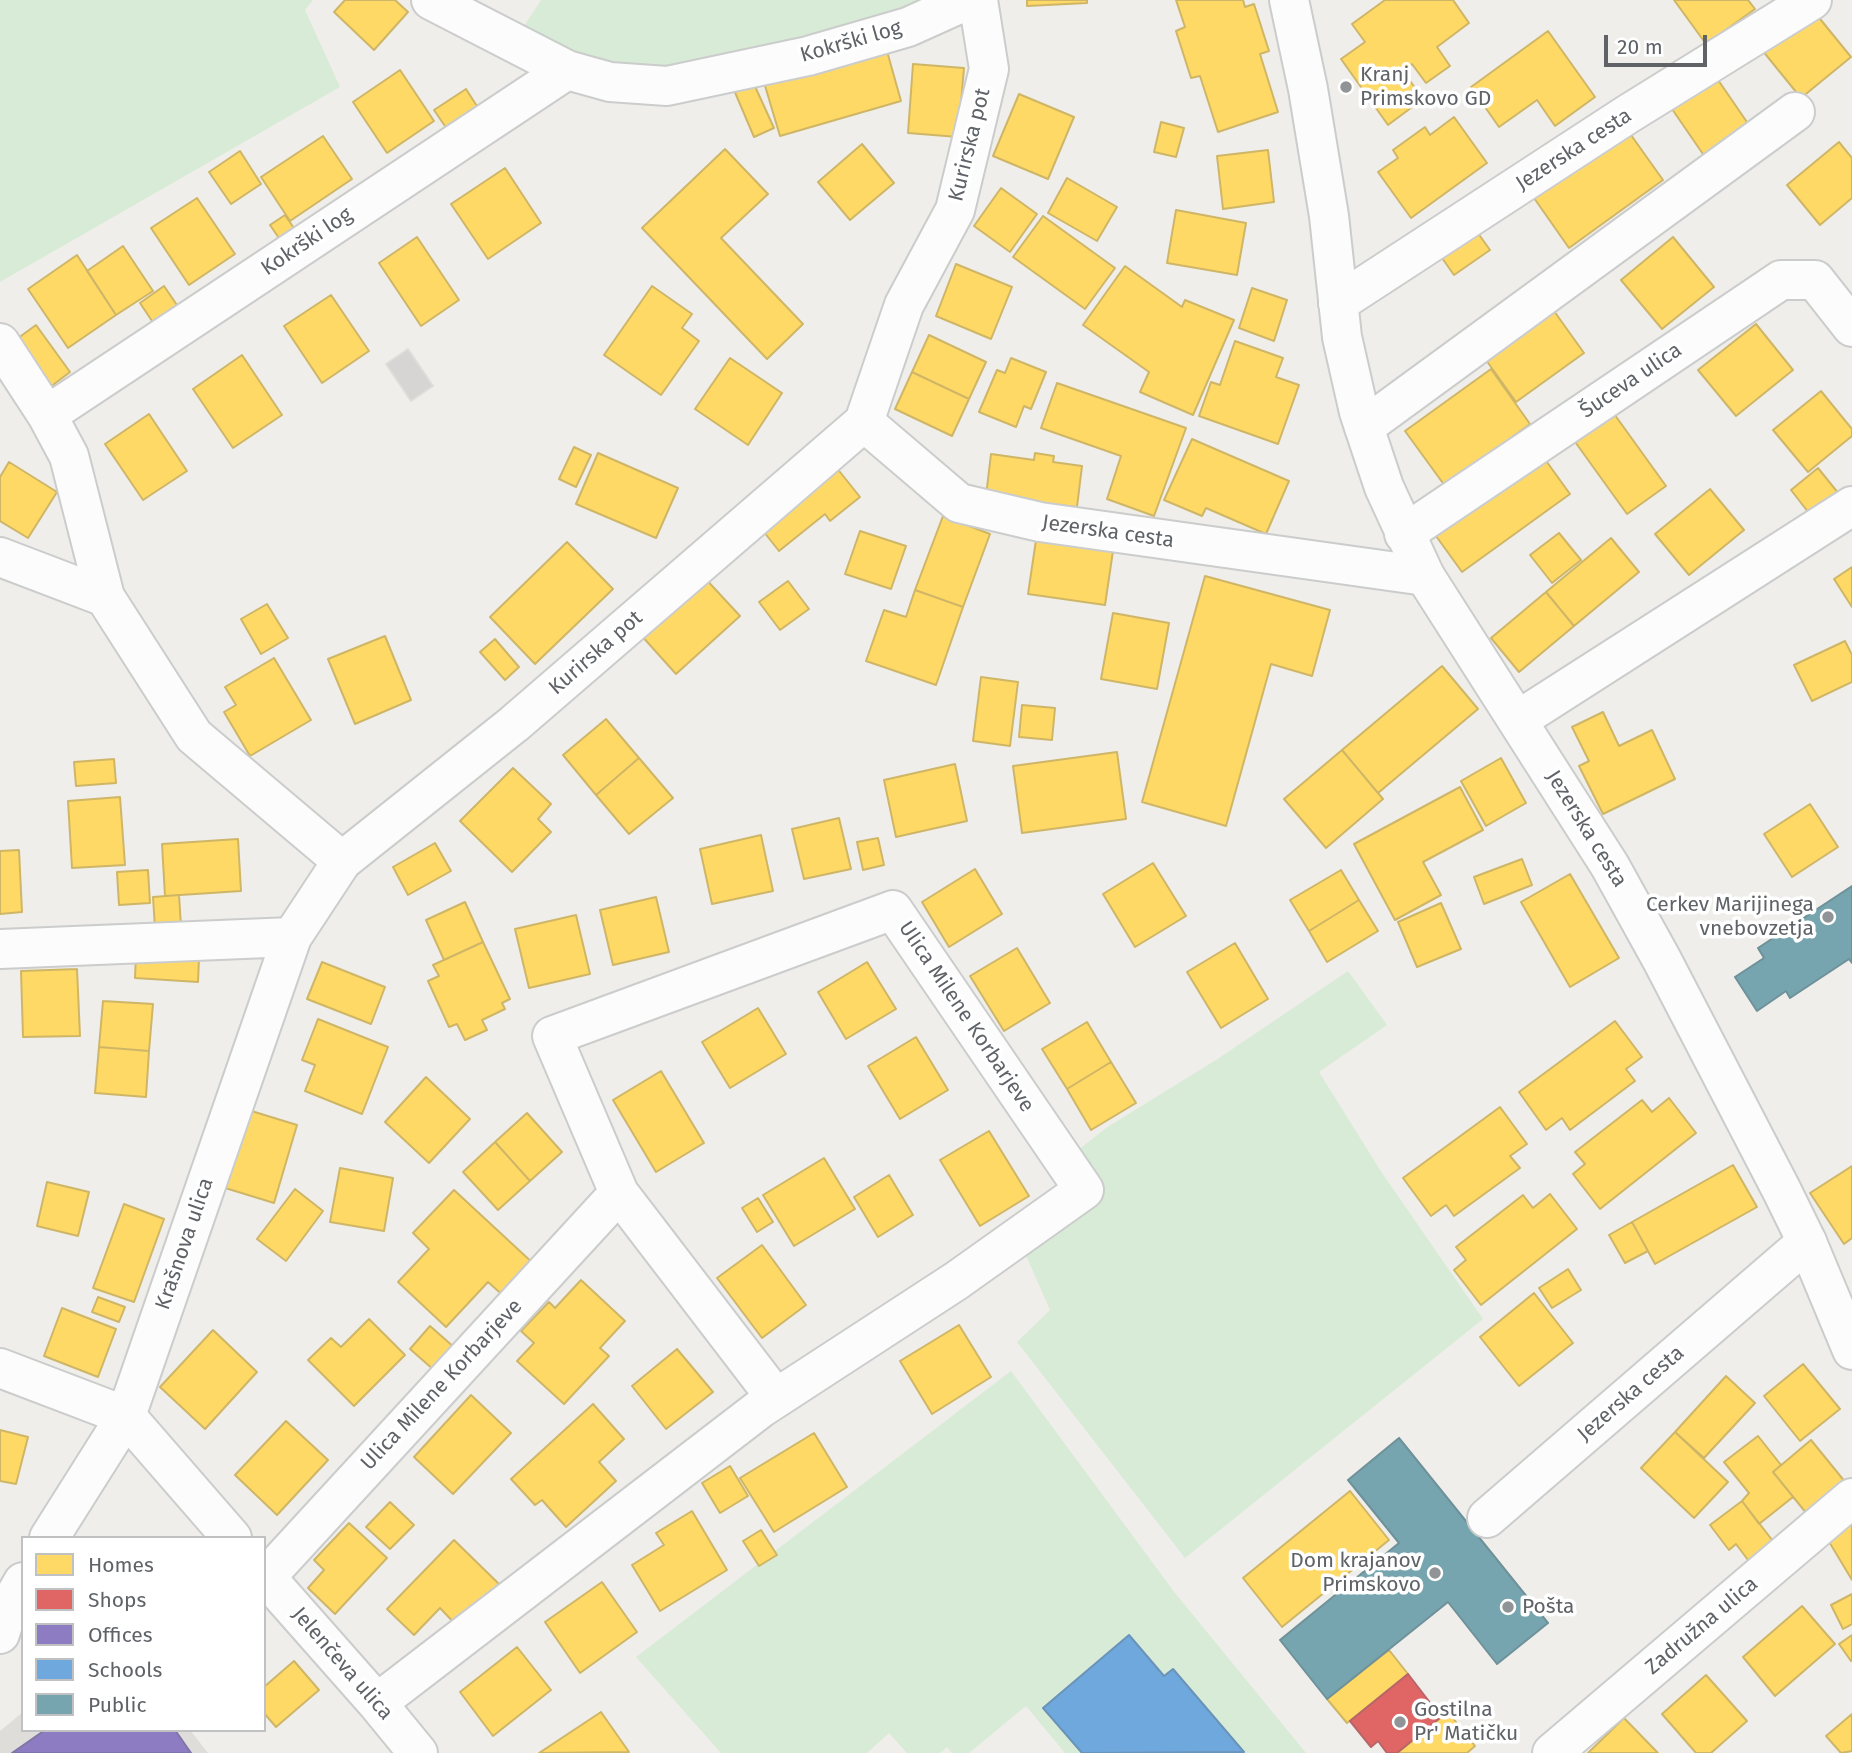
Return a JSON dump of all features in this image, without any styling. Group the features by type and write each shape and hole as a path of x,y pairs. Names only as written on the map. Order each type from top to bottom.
{"street":[{"name":"Kokrški log","path":"431,0 567,70 610,82 667,86 808,56 908,27 968,0"},
{"name":"Kurirska pot","path":"342,861 514,724 864,422 904,306 955,210 989,69 978,0"},
{"name":"Jezerska cesta","path":"1289,0 1310,101 1329,216 1342,337 1364,427 1384,487 1425,576 1621,886 1708,1046 1807,1242 1852,1350"},
{"name":"Jezerska cesta","path":"1338,303 1628,114 1812,0"},
{"name":"Kokrški log","path":"47,415 567,70"},
{"path":"1364,427 1795,112"},
{"name":"Šuceva ulica","path":"1404,534 1781,280 1815,280 1852,327"},
{"path":"0,343 47,415 69,456 105,597 194,736 342,861"},
{"name":"Jezerska cesta","path":"864,422 959,503 1040,522 1425,576"},
{"path":"1518,720 1852,506"},
{"path":"0,557 105,597"},
{"name":"Krašnova ulica","path":"50,1536 126,1416 292,937 342,861"},
{"name":"Ulica Milene Korbarjeve","path":"377,1703 776,1398 956,1281 1084,1190 893,910 552,1037 619,1193 776,1398"},
{"path":"0,948 292,937"},
{"name":"Ulica Milene Korbarjeve","path":"266,1575 619,1193"},
{"name":"Jezerska cesta","path":"1487,1518 1807,1242"},
{"path":"0,1368 126,1416 230,1536"},
{"name":"Zadružna ulica","path":"1552,1753 1852,1498"},
{"name":"Jelenčeva ulica","path":"266,1577 418,1753"},
{"path":"0,1634 8,1608 21,1585"}],"shaded area":[{"path":"21,1714 21,1732 192,1732 208,1753 0,1753 0,1731"}],"green space":[{"path":"0,0 313,0 305,10 340,87 0,282"},
{"path":"541,0 924,0 926,11 640,76 518,35"},
{"path":"1348,971 1387,1025 1319,1072 1382,1173 1483,1319 1185,1558 1017,1342 1050,1310 1025,1253 1077,1151 1106,1128 1216,1060"},
{"path":"1011,1371 1175,1593 1306,1753 1065,1753 1026,1706 969,1753 952,1753 947,1747 940,1753 907,1753 889,1733 867,1753 721,1753 636,1657"}],"building: Homes":[{"path":"345,0 395,0 408,12 374,50 334,12"},
{"path":"1027,0 1087,0 1087,3 1027,6"},
{"path":"1176,0 1243,0 1245,7 1254,4 1269,51 1260,54 1278,112 1218,132 1200,76 1191,78 1176,31 1185,27"},
{"path":"1385,0 1453,0 1469,23 1437,47 1450,66 1426,83 1412,64 1403,71 1423,99 1388,125 1341,59 1365,42 1352,24"},
{"path":"1674,0 1748,0 1755,9 1706,44"},
{"path":"1812,9 1851,57 1801,98 1762,50"},
{"path":"1548,31 1595,97 1555,126 1537,100 1499,127 1471,87"},
{"path":"885,44 901,101 780,136 763,79"},
{"path":"913,64 964,68 958,137 908,133"},
{"path":"400,70 434,121 387,153 353,102"},
{"path":"1716,77 1749,125 1705,157 1672,109"},
{"path":"753,82 774,128 754,137 734,90"},
{"path":"466,89 482,114 451,135 434,110"},
{"path":"1019,94 1074,117 1048,179 993,156"},
{"path":"1454,117 1487,163 1411,218 1378,172 1398,158 1393,150 1425,127 1430,135"},
{"path":"1621,121 1663,180 1569,248 1527,188"},
{"path":"1161,122 1184,128 1176,157 1154,152"},
{"path":"323,136 352,179 290,221 261,177"},
{"path":"1839,142 1852,158 1852,198 1820,225 1787,185"},
{"path":"862,144 894,183 850,220 818,182"},
{"path":"725,149 768,194 721,238 803,324 767,359 642,228"},
{"path":"1268,150 1274,202 1223,209 1217,156"},
{"path":"240,151 261,184 231,204 209,172"},
{"path":"505,168 541,223 488,259 451,204"},
{"path":"1067,178 1117,207 1097,241 1048,213"},
{"path":"1001,188 1037,214 1010,252 974,226"},
{"path":"197,198 235,254 189,285 151,228"},
{"path":"1176,210 1246,223 1237,275 1167,263"},
{"path":"285,215 298,234 283,244 270,225"},
{"path":"1043,216 1115,268 1085,309 1013,257"},
{"path":"1470,222 1490,250 1454,275 1435,248"},
{"path":"417,237 459,300 421,326 379,263"},
{"path":"1673,237 1714,287 1662,329 1621,280"},
{"path":"123,246 153,291 116,315 87,271"},
{"path":"77,255 116,315 68,348 28,289"},
{"path":"956,264 1012,287 991,339 936,316"},
{"path":"1125,266 1182,307 1185,300 1234,320 1193,415 1140,392 1149,372 1083,325"},
{"path":"164,286 179,308 154,324 140,303"},
{"path":"652,286 692,314 682,328 699,341 661,395 604,355"},
{"path":"1252,288 1287,300 1274,341 1239,328"},
{"path":"331,295 369,351 322,383 284,326"},
{"path":"1554,311 1584,353 1516,402 1486,360"},
{"path":"1756,324 1793,370 1736,416 1698,370"},
{"path":"36,325 70,372 45,391 10,344"},
{"path":"929,335 986,362 969,399 912,372"},
{"path":"1235,341 1283,358 1276,377 1299,385 1278,444 1199,416 1211,382 1220,385"},
{"path":"242,355 282,415 233,448 193,389"},
{"path":"730,358 782,393 748,445 695,409"},
{"path":"1011,358 1046,372 1031,409 1024,406 1016,427 979,412 997,370 1005,373"},
{"path":"1491,369 1530,424 1445,486 1405,431"},
{"path":"912,372 969,399 952,436 895,409"},
{"path":"1057,383 1186,428 1154,516 1107,499 1121,456 1041,428"},
{"path":"1821,391 1852,429 1852,436 1808,472 1773,430"},
{"path":"1612,411 1666,486 1627,514 1573,439"},
{"path":"149,414 187,471 143,500 105,444"},
{"path":"1192,439 1289,481 1266,534 1206,508 1202,516 1164,500"},
{"path":"574,447 591,455 576,487 559,479"},
{"path":"598,453 678,488 656,538 576,504"},
{"path":"1035,453 1054,456 1053,462 1082,466 1077,507 1050,504 1048,511 986,496 991,454 1034,460"},
{"path":"1544,458 1570,494 1462,572 1436,536"},
{"path":"9,462 57,492 28,538 0,521 0,477"},
{"path":"832,462 860,497 830,521 825,514 779,551 756,522"},
{"path":"1818,468 1839,494 1812,517 1791,490"},
{"path":"1710,489 1744,530 1689,575 1655,534"},
{"path":"943,516 990,534 963,607 915,590"},
{"path":"860,531 906,546 891,589 845,574"},
{"path":"1559,533 1581,560 1552,583 1530,555"},
{"path":"1611,538 1639,572 1574,626 1546,592"},
{"path":"1036,540 1113,551 1105,605 1028,594"},
{"path":"567,542 613,589 535,664 490,617"},
{"path":"1852,567 1852,607 1834,579"},
{"path":"703,576 740,616 676,674 640,634"},
{"path":"1205,576 1330,610 1312,676 1271,664 1226,826 1142,802"},
{"path":"788,581 809,609 780,630 759,602"},
{"path":"915,590 963,607 936,685 866,661 884,610 906,617"},
{"path":"1546,592 1574,626 1519,672 1491,638"},
{"path":"267,604 288,638 261,654 241,619"},
{"path":"1113,613 1169,623 1157,689 1101,679"},
{"path":"385,636 411,700 355,724 328,659"},
{"path":"495,639 519,667 505,680 480,652"},
{"path":"1845,641 1852,655 1852,682 1812,701 1794,665"},
{"path":"274,658 311,720 250,756 224,712 236,705 225,687"},
{"path":"1442,666 1478,709 1378,793 1342,750"},
{"path":"981,677 1018,682 1010,746 973,741"},
{"path":"1022,705 1055,708 1052,740 1019,737"},
{"path":"1603,712 1619,746 1652,730 1675,779 1603,814 1579,766 1589,761 1572,727"},
{"path":"606,719 639,758 596,795 563,755"},
{"path":"1342,750 1383,799 1326,848 1284,799"},
{"path":"1117,752 1126,819 1022,833 1013,766"},
{"path":"639,758 673,798 629,834 596,795"},
{"path":"1501,758 1526,803 1486,826 1461,781"},
{"path":"114,759 116,783 76,786 74,762"},
{"path":"955,764 967,821 896,837 884,780"},
{"path":"513,768 551,804 538,819 551,832 512,872 460,821"},
{"path":"1460,787 1483,830 1423,862 1441,895 1395,920 1354,844"},
{"path":"120,797 125,865 72,868 68,801"},
{"path":"1810,804 1838,847 1792,877 1764,834"},
{"path":"839,818 851,869 804,879 792,829"},
{"path":"761,835 773,891 712,904 700,849"},
{"path":"878,838 884,865 863,870 857,842"},
{"path":"238,839 241,891 165,896 162,844"},
{"path":"435,843 451,871 408,895 393,867"},
{"path":"19,850 22,912 0,914 0,851"},
{"path":"1522,859 1532,885 1484,904 1474,877"},
{"path":"1153,863 1186,916 1135,947 1103,894"},
{"path":"975,869 1002,914 949,947 922,902"},
{"path":"148,870 150,903 119,905 117,872"},
{"path":"1341,870 1359,900 1309,931 1290,900"},
{"path":"1570,874 1619,958 1570,987 1521,902"},
{"path":"179,895 181,926 155,928 153,897"},
{"path":"656,897 669,952 613,965 600,910"},
{"path":"1359,900 1378,931 1327,962 1309,931"},
{"path":"465,902 483,942 444,960 426,920"},
{"path":"1441,903 1461,949 1417,967 1398,922"},
{"path":"576,915 590,974 529,988 515,929"},
{"path":"483,942 510,999 502,1003 505,1009 482,1020 487,1030 465,1040 457,1024 449,1027 428,981 439,976 433,965"},
{"path":"1235,943 1268,999 1221,1028 1187,972"},
{"path":"1017,948 1050,1003 1004,1031 970,976"},
{"path":"136,954 199,958 198,982 135,978"},
{"path":"322,962 385,987 371,1024 307,999"},
{"path":"867,962 896,1009 846,1039 818,992"},
{"path":"77,969 80,1036 23,1037 21,971"},
{"path":"103,1001 153,1004 149,1051 99,1047"},
{"path":"758,1008 786,1054 730,1088 702,1042"},
{"path":"318,1019 388,1047 362,1114 305,1091 315,1065 302,1060"},
{"path":"1615,1021 1642,1057 1626,1069 1635,1081 1570,1130 1562,1118 1546,1130 1519,1092"},
{"path":"1087,1022 1111,1062 1067,1089 1042,1049"},
{"path":"916,1037 948,1090 900,1119 868,1066"},
{"path":"99,1047 149,1051 146,1097 95,1093"},
{"path":"1111,1062 1136,1103 1091,1130 1067,1089"},
{"path":"661,1071 704,1143 656,1172 613,1100"},
{"path":"426,1077 470,1119 429,1163 385,1122"},
{"path":"1669,1098 1696,1133 1600,1209 1573,1174 1585,1164 1575,1152 1642,1100 1652,1112"},
{"path":"1500,1107 1527,1144 1510,1156 1520,1168 1454,1216 1446,1205 1431,1216 1403,1178"},
{"path":"245,1109 297,1125 274,1203 222,1187"},
{"path":"527,1113 562,1152 530,1181 495,1142"},
{"path":"989,1131 1029,1196 980,1226 940,1160"},
{"path":"495,1142 530,1181 498,1210 463,1172"},
{"path":"824,1158 855,1209 794,1246 763,1195"},
{"path":"1733,1165 1757,1207 1655,1264 1632,1222"},
{"path":"1852,1166 1852,1238 1844,1244 1810,1193"},
{"path":"340,1168 393,1178 384,1231 330,1222"},
{"path":"889,1175 913,1215 878,1237 854,1197"},
{"path":"47,1182 89,1192 78,1236 37,1226"},
{"path":"295,1189 323,1211 286,1261 257,1239"},
{"path":"454,1190 536,1266 506,1298 488,1282 446,1327 398,1282 429,1249 413,1233"},
{"path":"1550,1194 1577,1229 1481,1305 1454,1270 1466,1260 1456,1247 1523,1195 1533,1208"},
{"path":"758,1198 773,1222 757,1232 742,1208"},
{"path":"124,1204 164,1219 134,1302 93,1288"},
{"path":"1632,1222 1648,1251 1625,1263 1609,1235"},
{"path":"762,1245 806,1305 762,1338 717,1278"},
{"path":"1568,1269 1581,1290 1552,1308 1539,1288"},
{"path":"581,1280 625,1321 600,1348 609,1356 564,1404 517,1361 534,1343 521,1331 549,1302 555,1308"},
{"path":"1534,1293 1573,1343 1519,1386 1480,1337"},
{"path":"98,1297 125,1307 119,1322 92,1312"},
{"path":"62,1308 116,1329 98,1377 44,1356"},
{"path":"369,1319 405,1355 354,1406 308,1360 331,1338 341,1347"},
{"path":"959,1325 991,1377 932,1414 900,1361"},
{"path":"430,1326 455,1348 435,1371 410,1349"},
{"path":"213,1330 257,1372 205,1429 160,1387"},
{"path":"677,1349 713,1392 666,1429 632,1386"},
{"path":"1803,1364 1840,1409 1800,1441 1764,1396"},
{"path":"1726,1376 1755,1403 1704,1458 1675,1432"},
{"path":"471,1395 511,1433 453,1494 414,1457"},
{"path":"593,1404 624,1439 599,1462 616,1481 566,1527 542,1500 535,1505 511,1479"},
{"path":"286,1421 328,1460 277,1515 235,1475"},
{"path":"0,1430 28,1437 16,1484 0,1481"},
{"path":"1675,1432 1728,1482 1694,1518 1641,1468"},
{"path":"814,1433 847,1487 774,1532 740,1478"},
{"path":"1758,1436 1781,1465 1773,1472 1793,1497 1759,1524 1742,1501 1749,1493 1724,1462"},
{"path":"1811,1440 1846,1483 1807,1514 1773,1472"},
{"path":"730,1466 748,1496 720,1513 702,1483"},
{"path":"1350,1491 1389,1540 1282,1627 1243,1578"},
{"path":"1742,1501 1776,1545 1751,1564 1736,1544 1729,1550 1710,1525"},
{"path":"390,1502 414,1525 390,1549 366,1527"},
{"path":"692,1511 727,1570 660,1611 632,1565 664,1545 656,1533"},
{"path":"1852,1519 1852,1580 1825,1535"},
{"path":"349,1523 387,1558 335,1614 308,1588 324,1570 314,1560"},
{"path":"761,1530 777,1555 759,1566 743,1541"},
{"path":"454,1540 499,1584 458,1627 440,1608 414,1635 387,1609"},
{"path":"602,1582 637,1632 580,1673 545,1622"},
{"path":"1852,1594 1852,1624 1843,1629 1831,1605"},
{"path":"1802,1606 1835,1644 1775,1696 1743,1657"},
{"path":"1852,1635 1852,1660 1851,1661 1839,1644"},
{"path":"517,1647 551,1690 493,1736 460,1692"},
{"path":"1389,1650 1408,1674 1347,1723 1327,1699"},
{"path":"294,1661 319,1690 276,1727 266,1715 266,1685"},
{"path":"1706,1675 1747,1721 1711,1753 1696,1753 1662,1714"},
{"path":"601,1712 629,1752 539,1753"},
{"path":"1448,1712 1475,1746 1467,1753 1397,1753"},
{"path":"1852,1714 1852,1751 1841,1753 1826,1736"},
{"path":"1624,1718 1658,1753 1588,1753"}],"building: Shops":[{"path":"1408,1674 1441,1717 1397,1753 1387,1753 1378,1741 1371,1747 1350,1721"}],"building: Offices":[{"path":"42,1732 176,1732 191,1753 12,1753"}],"building: Schools":[{"path":"1129,1635 1164,1676 1173,1669 1244,1752 1082,1753 1043,1708"}],"building: Public":[{"name":"Cerkev Marijinega vnebovzetja","path":"1852,886 1852,963 1849,959 1790,998 1786,991 1757,1011 1735,977 1764,958 1758,948"},
{"name":"Dom krajanov Primskovo","path":"1399,1438 1548,1623 1497,1664 1448,1602 1327,1699 1280,1640 1399,1543 1348,1480"}],"building: Other":[{"path":"408,349 433,386 411,401 386,364"}],"place":[{"name":"Kranj Primskovo GD","path":"1346,87"},
{"name":"Cerkev Marijinega vnebovzetja","path":"1828,917"},
{"name":"Dom krajanov Primskovo","path":"1435,1573"},
{"name":"Pošta","path":"1508,1607"},
{"name":"Gostilna Pr' Matičku","path":"1400,1722"}]}
